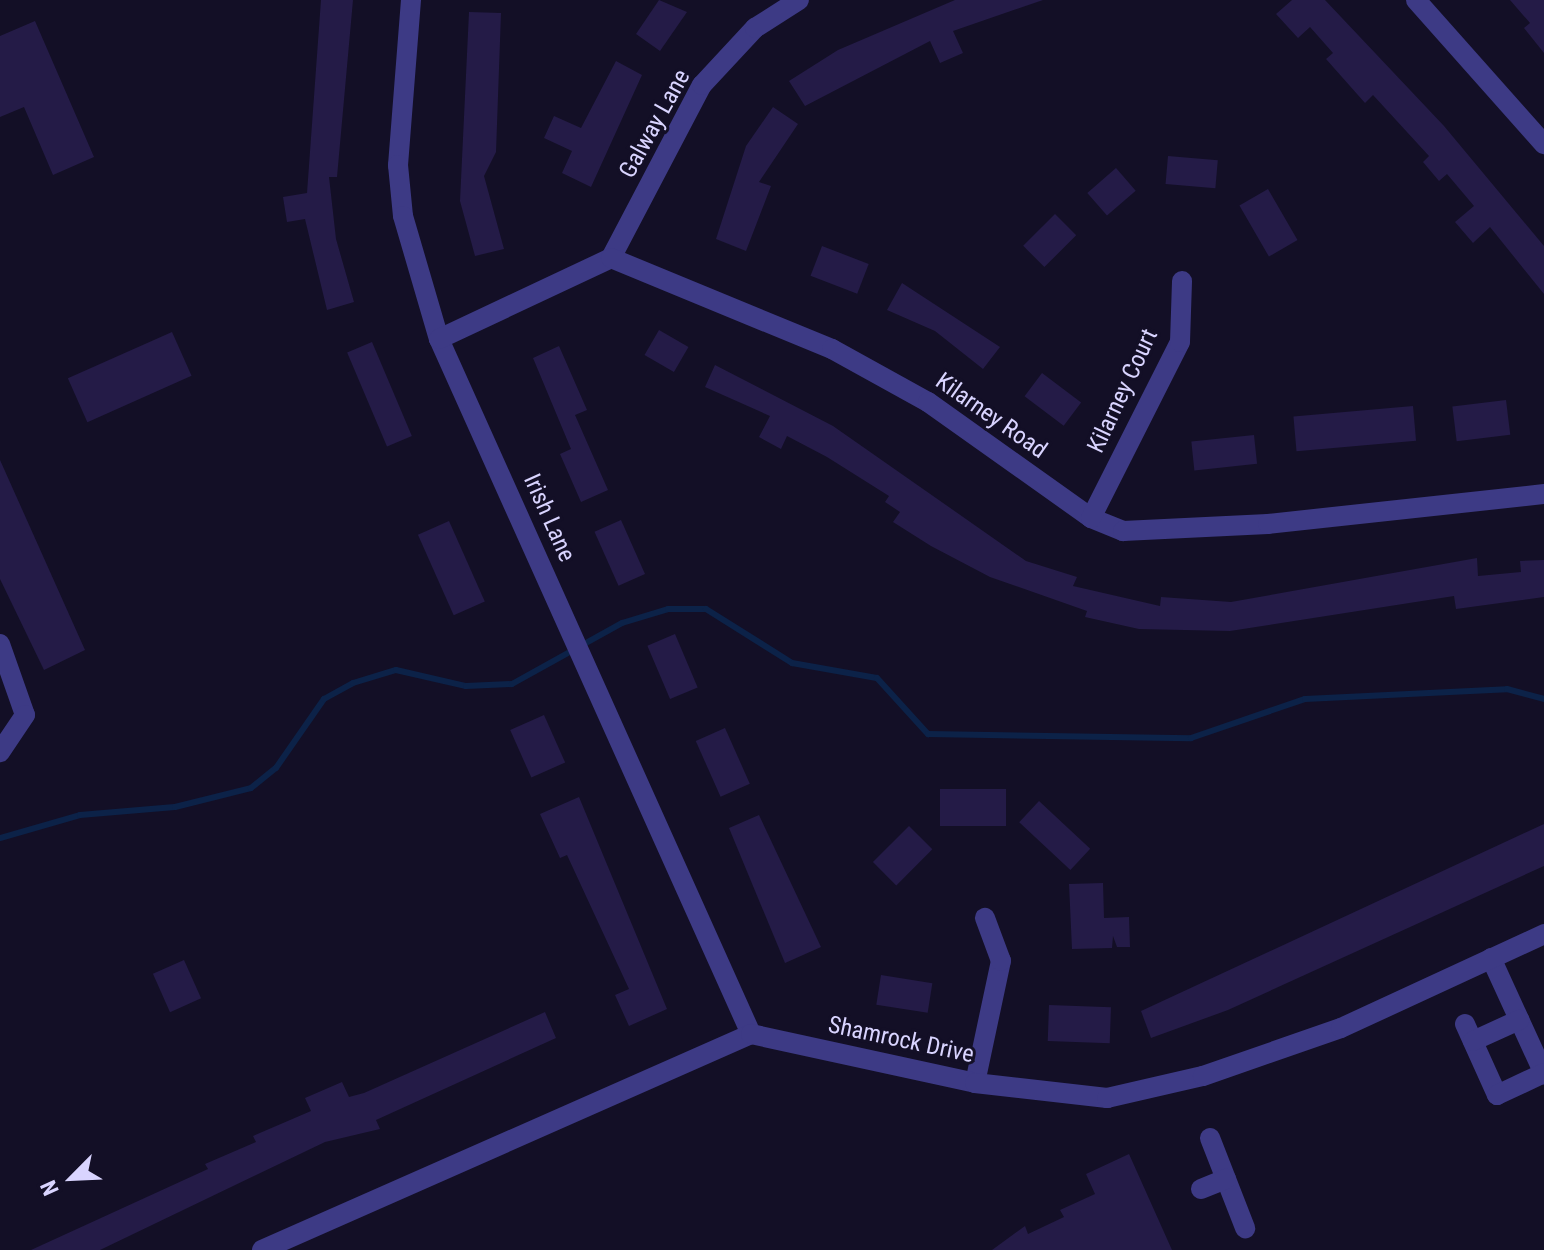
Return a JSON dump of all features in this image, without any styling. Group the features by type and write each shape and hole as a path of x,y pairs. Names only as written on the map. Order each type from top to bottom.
{"street":[{"name":"Irish Lane","path":"411,0 399,178 403,216 439,339 751,1034"},
{"name":"Galway Lane","path":"611,258 702,85 755,28 799,0"},
{"path":"1416,0 1544,144"},
{"path":"439,339 611,258"},
{"name":"Kilarney Road","path":"611,258 832,349 928,402 1091,518 1153,533 1544,494"},
{"name":"Kilarney Court","path":"1091,518 1180,342 1182,281"},
{"path":"0,644 25,715 0,752"},
{"path":"975,1083 1001,961 985,918"},
{"name":"Shamrock Drive","path":"751,1034 975,1083 1107,1098 1203,1076 1341,1028 1544,934"},
{"path":"1491,958 1544,1074 1497,1095 1469,1032 1519,1020"},
{"path":"262,1250 751,1034"},
{"path":"1210,1138 1245,1228"},
{"path":"1201,1189 1226,1179"}],"building":[{"path":"321,0 353,0 337,177 329,177 336,239 354,302 327,310 305,219 287,222 283,197 307,193"},
{"path":"659,0 687,12 660,51 636,34"},
{"path":"955,0 1043,0 953,31 963,53 940,63 930,41 805,106 789,81 838,50"},
{"path":"1292,0 1325,0 1444,126 1544,246 1544,294 1490,227 1473,243 1455,222 1474,206 1447,174 1439,181 1423,162 1429,156 1373,95 1365,103 1326,59 1333,53 1310,27 1298,38 1276,14"},
{"path":"1510,0 1544,0 1544,53 1524,28 1530,23"},
{"path":"469,12 501,13 496,152 484,176 504,249 475,256 460,201"},
{"path":"35,21 94,157 53,175 24,107 0,117 0,36"},
{"path":"616,61 642,75 591,187 562,173 572,151 544,138 554,116 581,128"},
{"path":"773,107 798,124 759,182 771,186 746,251 716,239 746,146"},
{"path":"1168,156 1218,160 1215,188 1166,184"},
{"path":"1116,168 1136,191 1107,216 1087,193"},
{"path":"1268,189 1298,240 1269,257 1239,206"},
{"path":"1055,214 1076,235 1044,267 1023,246"},
{"path":"822,246 869,264 857,294 811,276"},
{"path":"902,283 1000,347 983,369 935,331 887,310"},
{"path":"659,330 688,347 674,372 644,355"},
{"path":"172,332 192,376 87,422 68,378"},
{"path":"372,342 412,436 387,446 347,353"},
{"path":"559,346 587,410 575,415 608,490 581,502 560,454 571,449 533,358"},
{"path":"715,365 833,426 1026,561 1077,577 1073,586 1160,606 1161,597 1231,602 1477,558 1478,576 1521,572 1520,561 1544,560 1544,597 1456,609 1454,596 1230,631 1139,629 1085,617 1087,611 990,577 931,546 893,522 900,512 885,502 889,496 827,457 787,436 781,449 759,437 770,416 705,387"},
{"path":"1042,373 1081,402 1064,426 1025,396"},
{"path":"1506,400 1510,435 1457,441 1452,407"},
{"path":"1413,406 1416,441 1297,451 1293,416"},
{"path":"1254,435 1257,464 1194,470 1191,442"},
{"path":"0,460 85,650 44,670 0,579"},
{"path":"621,520 645,574 619,586 595,532"},
{"path":"449,521 485,601 454,615 418,535"},
{"path":"675,634 698,687 670,699 647,646"},
{"path":"544,715 565,763 531,778 510,730"},
{"path":"725,728 750,784 721,797 696,741"},
{"path":"940,789 1006,789 1006,826 940,826"},
{"path":"579,797 667,1009 629,1026 615,995 629,989 567,855 560,858 540,814"},
{"path":"1039,801 1090,849 1070,870 1019,822"},
{"path":"759,815 821,947 785,963 729,828"},
{"path":"1544,824 1544,866 1228,1010 1151,1038 1141,1011"},
{"path":"909,826 932,849 896,885 873,862"},
{"path":"1103,883 1104,918 1129,917 1130,947 1117,947 1113,936 1112,948 1072,949 1069,884"},
{"path":"184,960 201,998 170,1012 153,974"},
{"path":"881,975 932,983 928,1013 876,1005"},
{"path":"1049,1005 1111,1007 1110,1043 1048,1041"},
{"path":"545,1012 556,1038 376,1120 380,1129 325,1142 100,1250 31,1250 208,1169 205,1164 256,1142 253,1136 311,1111 305,1098 342,1082 349,1097 364,1093"},
{"path":"1129,1154 1172,1250 992,1250 1025,1226 1028,1234 1064,1217 1060,1210 1095,1194 1086,1174"}],"waterway":[{"path":"0,838 80,815 175,807 251,788 276,768 324,699 353,683 396,670 466,686 512,684 622,623 668,609 706,609 792,663 877,678 928,734 1191,738 1305,699 1507,689 1544,699"}]}
